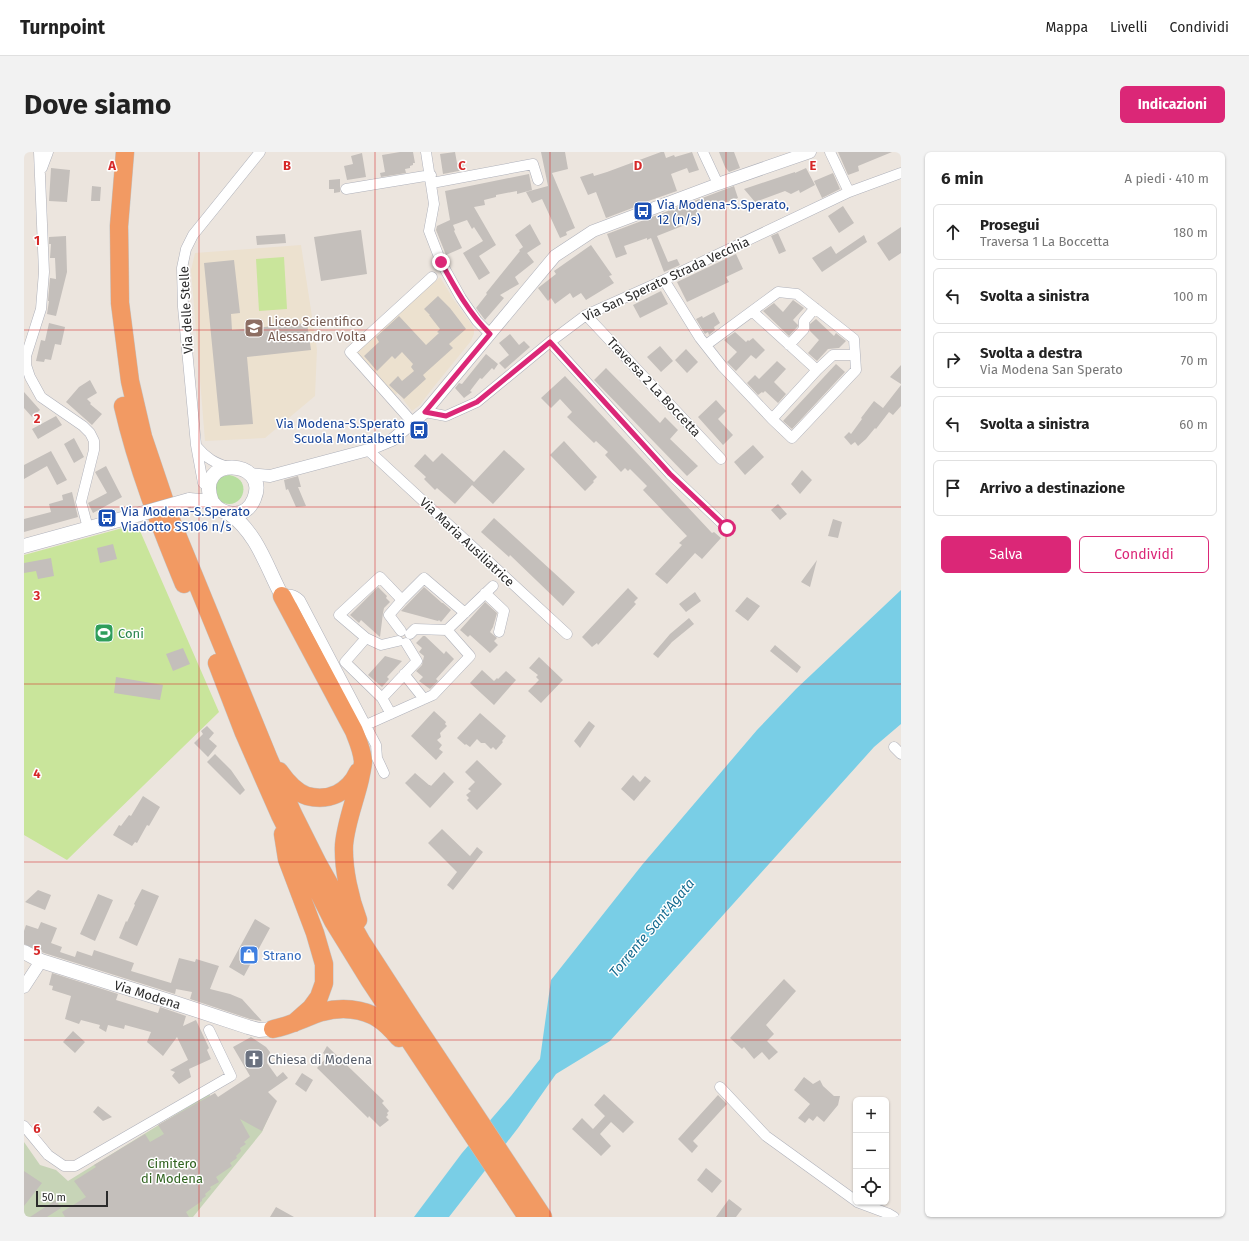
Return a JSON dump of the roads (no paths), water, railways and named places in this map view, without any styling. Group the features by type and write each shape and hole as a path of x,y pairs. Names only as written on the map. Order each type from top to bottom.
{"highway":[{"path":"113,152 107,229 108,302 119,385 130,436 157,519 244,732 280,815 333,921 370,981 414,1046 453,1094"},
{"path":"125,152 119,226 120,303 130,381 143,437 171,520 268,757 293,814 318,864 361,941 453,1094 522,1198 543,1217"},
{"path":"282,596 354,731 360,746 363,762 344,846 346,875 353,908 361,927 361,941"},
{"path":"268,757 290,785 306,796 321,798 336,796 345,790 354,781 363,762"},
{"path":"280,815 287,859 315,933 324,964 324,983 319,997 311,1008 294,1023"},
{"path":"273,1029 294,1023 322,1012 352,1010 368,1013 378,1018 388,1025 400,1039 414,1046"},
{"path":"522,1198 527,1217"}],"main road":[{"path":"250,507 237,514 230,514 216,508 209,495 211,480 215,474 221,469 236,467 243,469 253,479 256,491 250,507 248,519 251,534"},
{"path":"24,546 189,500 209,488"},
{"path":"189,500 212,502"},
{"path":"230,514 240,521 251,534 282,596"},
{"name":"Via Modena","path":"24,952 41,961 248,1027 259,1030 273,1029"}],"street":[{"path":"39,152 44,272 41,309 26,356 26,365 30,377 41,397 84,426 94,441 94,450 81,502 88,528"},
{"path":"40,176 48,152"},
{"name":"Via delle Stelle","path":"209,488 203,483 196,445 183,307 182,268 186,249 193,235 260,152"},
{"path":"426,152 434,204 429,231 441,262 461,298 477,321 490,334"},
{"path":"702,152 718,184"},
{"path":"249,474 270,476 368,450 392,440 413,424 425,412 554,256 593,231 718,184 810,152"},
{"path":"830,152 849,192"},
{"path":"346,189 431,179 533,164 538,180"},
{"name":"Via San Sperato Strada Vecchia","path":"425,412 446,416 477,402 550,342 586,315 664,280 849,192 901,173"},
{"path":"413,424 350,352 432,277"},
{"path":"664,280 677,302 706,345 722,366 792,438 856,370 854,339 798,294 778,292 706,345"},
{"path":"789,345 804,329 804,321 815,308"},
{"path":"752,311 817,370"},
{"name":"Traversa 2 La Boccetta","path":"586,315 721,459"},
{"path":"550,342 670,474 727,528"},
{"path":"772,419 817,370 833,355 855,355"},
{"path":"196,445 204,456 228,467"},
{"name":"Via Maria Ausiliatrice","path":"368,450 567,634"},
{"path":"256,491 270,476"},
{"path":"366,725 433,695 470,656 448,630 415,628 404,637 381,645 366,638 339,615 380,577 402,600"},
{"path":"382,698 417,661 404,637 389,615 402,600 424,578 465,613"},
{"path":"448,630 493,586"},
{"path":"485,593 504,611 498,632"},
{"path":"282,596 290,594 300,600 376,745 377,758 384,773"},
{"path":"366,638 346,662 382,698 391,714"},
{"path":"404,674 424,699"},
{"path":"24,987 41,961"},
{"path":"24,1126 48,1155 64,1166 75,1166 231,1076 209,1030"},
{"path":"720,1087 766,1136 853,1199"},
{"path":"865,1205 894,1217"}],"water":[{"name":"Torrente Sant'Agata","path":"901,590 901,724 874,747 610,1041 556,1074 518,1128 449,1217 414,1217 462,1153 511,1096 540,1059 551,980 642,865 757,730 796,689"}],"place":[{"name":"Via Modena-S.Sperato, 12 (n/s)","path":"643,211"},
{"name":"Liceo Scientifico Alessandro Volta","path":"254,328"},
{"name":"Via Modena-S.Sperato Scuola Montalbetti","path":"419,430"},
{"name":"Via Modena-S.Sperato Viadotto SS106 n/s","path":"107,518"},
{"name":"Coni","path":"104,633"},
{"name":"Strano","path":"249,955"},
{"name":"Chiesa di Modena","path":"254,1059"}],"park label":[{"name":"Cimitero di Modena","path":"172,1170"}]}
